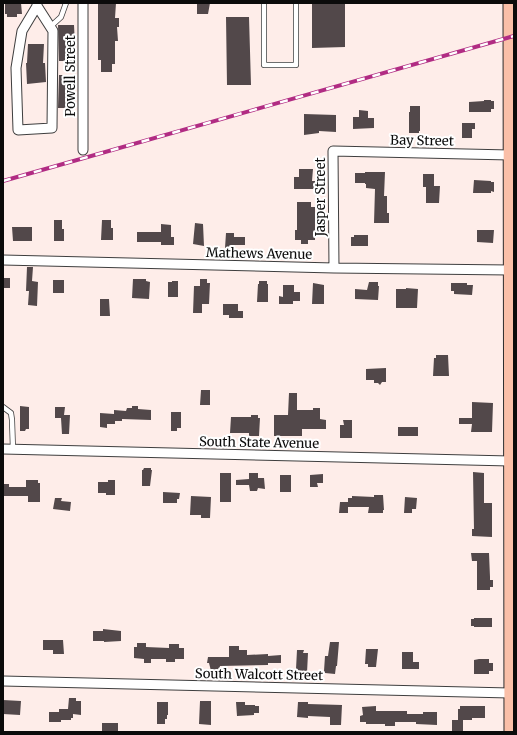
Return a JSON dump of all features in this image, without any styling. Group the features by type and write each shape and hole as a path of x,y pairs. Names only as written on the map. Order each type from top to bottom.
{"main road":[{"path":"510,3 512,270 511,732"}],"street":[{"name":"Powell Street","path":"83,3 83,150"},
{"path":"37,5 53,31 52,128 18,130 16,68 22,31 37,5"},
{"name":"Bay Street","path":"333,150 510,155"},
{"name":"Jasper Street","path":"333,150 334,268"},
{"name":"Mathews Avenue","path":"3,260 334,268 512,270"},
{"name":"South State Avenue","path":"3,449 512,461"},
{"name":"South Walcott Street","path":"3,681 512,693"}],"lane":[{"path":"50,27 64,13 66,3"},
{"path":"264,3 264,65 296,65 296,3"},
{"path":"3,407 11,413 13,450"}],"building":[{"path":"5,3 21,3 22,14 17,14 17,17 7,17 7,14 5,14"},
{"path":"98,3 116,3 115,18 119,18 119,27 117,27 118,41 115,41 115,64 112,64 112,72 101,72 101,60 98,60"},
{"path":"197,3 210,3 208,14 197,14"},
{"path":"312,3 345,3 345,47 312,48"},
{"path":"226,17 249,17 251,85 227,85"},
{"path":"58,25 74,25 75,46 72,46 72,61 59,61"},
{"path":"28,44 44,44 43,63 45,63 46,82 27,84 26,63"},
{"path":"59,75 73,75 75,108 58,108"},
{"path":"484,100 494,101 494,109 491,109 491,112 469,112 469,102"},
{"path":"410,106 420,106 419,133 409,133"},
{"path":"359,110 368,111 368,118 374,118 374,128 353,129 353,117 359,117"},
{"path":"304,114 336,115 336,132 319,131 319,133 304,135"},
{"path":"462,123 475,123 475,129 472,129 472,138 462,138"},
{"path":"299,169 313,169 312,181 316,181 316,189 294,189 294,177 299,177"},
{"path":"385,172 384,196 387,196 387,213 389,213 389,223 374,223 375,189 366,188 365,183 355,183 355,173"},
{"path":"423,174 434,174 434,186 440,186 439,203 426,203 426,187 423,187"},
{"path":"474,180 494,182 494,192 473,193"},
{"path":"297,202 311,202 311,207 315,207 315,240 308,240 308,244 301,244 301,240 295,240 295,230 297,230"},
{"path":"54,220 62,220 64,241 54,241"},
{"path":"102,220 111,220 113,240 101,240"},
{"path":"195,223 203,224 204,246 193,244"},
{"path":"161,224 171,225 171,237 174,237 174,245 161,245 161,242 137,242 137,232 161,232"},
{"path":"12,227 32,227 32,241 13,241"},
{"path":"477,230 494,230 493,243 477,242"},
{"path":"226,233 234,233 234,237 245,237 245,245 232,245 232,248 225,248"},
{"path":"354,235 368,235 368,246 351,246 351,237 354,237"},
{"path":"27,267 33,267 32,281 38,282 37,306 28,305 29,291 26,291"},
{"path":"3,278 10,278 10,288 3,288"},
{"path":"133,279 146,279 146,281 150,282 149,299 132,298"},
{"path":"200,279 207,279 207,283 210,283 209,304 202,304 202,313 193,313 194,286 200,286"},
{"path":"53,280 64,280 64,293 53,293"},
{"path":"178,281 178,297 168,297 168,282"},
{"path":"259,281 267,281 268,302 257,302"},
{"path":"369,282 378,282 378,300 355,299 355,289 367,290"},
{"path":"313,283 324,285 324,304 312,304"},
{"path":"451,283 467,283 467,285 473,285 472,295 454,294 454,291 451,291"},
{"path":"283,285 294,285 294,292 300,292 300,301 293,301 293,304 279,304 279,296 283,297"},
{"path":"396,289 418,289 417,308 396,308"},
{"path":"100,299 109,299 110,316 100,316"},
{"path":"223,304 238,304 238,311 243,311 243,318 229,318 229,315 223,315"},
{"path":"436,355 448,355 449,376 433,376 434,358 436,358"},
{"path":"386,368 386,382 382,382 380,385 378,383 374,383 374,380 366,380 366,369"},
{"path":"201,390 210,390 210,405 200,405"},
{"path":"289,393 297,393 297,410 313,410 313,408 320,408 320,419 326,420 326,429 302,429 302,436 274,436 274,415 288,415"},
{"path":"472,402 493,403 492,432 471,432 472,424 459,424 459,418 472,418"},
{"path":"20,406 29,407 29,429 26,429 25,431 20,431"},
{"path":"132,406 138,406 138,409 151,410 151,420 122,419 122,421 115,421 115,424 107,424 107,428 100,427 100,413 114,414 114,410 126,411 127,408 132,408"},
{"path":"55,407 65,407 64,415 70,415 69,434 62,434 61,418 55,418"},
{"path":"171,412 181,412 181,428 177,428 177,431 171,431"},
{"path":"251,415 258,415 258,418 260,418 259,436 249,436 249,433 230,433 231,417 251,417"},
{"path":"343,420 352,420 352,438 340,438 340,425 344,425"},
{"path":"398,427 418,427 418,436 398,436"},
{"path":"144,468 151,468 152,470 150,486 142,486 142,470"},
{"path":"473,472 484,473 484,503 492,503 492,537 472,536 472,529 474,529"},
{"path":"220,473 231,473 231,502 220,502"},
{"path":"249,473 258,473 258,478 264,478 265,489 258,488 257,491 250,491 249,485 236,485 236,480 249,479"},
{"path":"323,474 323,483 317,483 318,487 310,487 310,475"},
{"path":"280,475 291,475 291,492 280,492"},
{"path":"26,480 38,480 38,483 40,483 40,502 28,502 28,496 3,496 3,484 9,484 9,487 26,487"},
{"path":"108,480 115,480 115,495 98,493 98,482 108,482"},
{"path":"163,492 180,493 177,503 163,503"},
{"path":"374,495 383,495 383,513 368,513 369,507 348,507 348,498 352,498 352,496 374,497"},
{"path":"191,496 211,497 210,518 201,518 201,515 190,515"},
{"path":"405,497 417,498 416,509 412,509 412,513 404,513"},
{"path":"55,498 62,498 61,501 71,502 70,511 53,509"},
{"path":"340,502 348,502 348,513 339,513"},
{"path":"471,553 489,553 490,580 493,580 493,587 490,587 490,590 477,590 477,561 472,561"},
{"path":"492,618 492,627 471,626 471,619"},
{"path":"103,629 121,631 121,641 93,641 93,631 103,631"},
{"path":"43,640 63,640 64,654 53,654 53,650 43,650"},
{"path":"330,642 339,642 335,674 325,673 324,671 325,656 328,656"},
{"path":"137,643 146,643 146,647 169,648 169,644 179,644 179,648 184,648 184,659 175,659 175,662 166,662 166,659 151,659 151,663 144,663 144,659 134,658 134,647 137,647"},
{"path":"229,646 239,646 239,650 247,650 247,655 281,655 281,663 268,663 268,665 220,666 219,671 211,671 209,663 207,663 208,657 229,657"},
{"path":"366,649 378,649 376,667 368,667 368,664 365,664"},
{"path":"297,650 304,650 303,653 308,653 307,673 297,672"},
{"path":"402,652 413,652 413,662 419,662 419,669 402,669"},
{"path":"489,659 489,663 493,663 493,671 489,671 489,674 474,674 474,660"},
{"path":"69,698 76,698 76,701 81,701 81,715 73,714 73,718 71,718 71,720 49,722 49,712 59,712 59,709 68,709"},
{"path":"3,700 21,701 20,715 3,714"},
{"path":"200,701 211,701 211,725 199,724"},
{"path":"157,702 168,702 168,715 167,719 165,719 165,724 157,724"},
{"path":"236,702 245,702 245,705 259,706 259,713 254,713 254,715 237,716"},
{"path":"298,702 308,702 308,704 342,705 341,725 330,725 330,717 297,717"},
{"path":"376,706 376,711 407,711 407,714 437,712 437,725 416,724 416,722 395,722 395,726 385,726 385,724 366,724 366,722 360,722 360,716 363,715 362,707"},
{"path":"460,706 485,706 485,718 458,720 458,709 460,709"},
{"path":"452,720 463,720 463,732 452,732"},
{"path":"102,723 118,723 118,732 102,732"}],"railway":[{"path":"3,181 514,36"}]}
